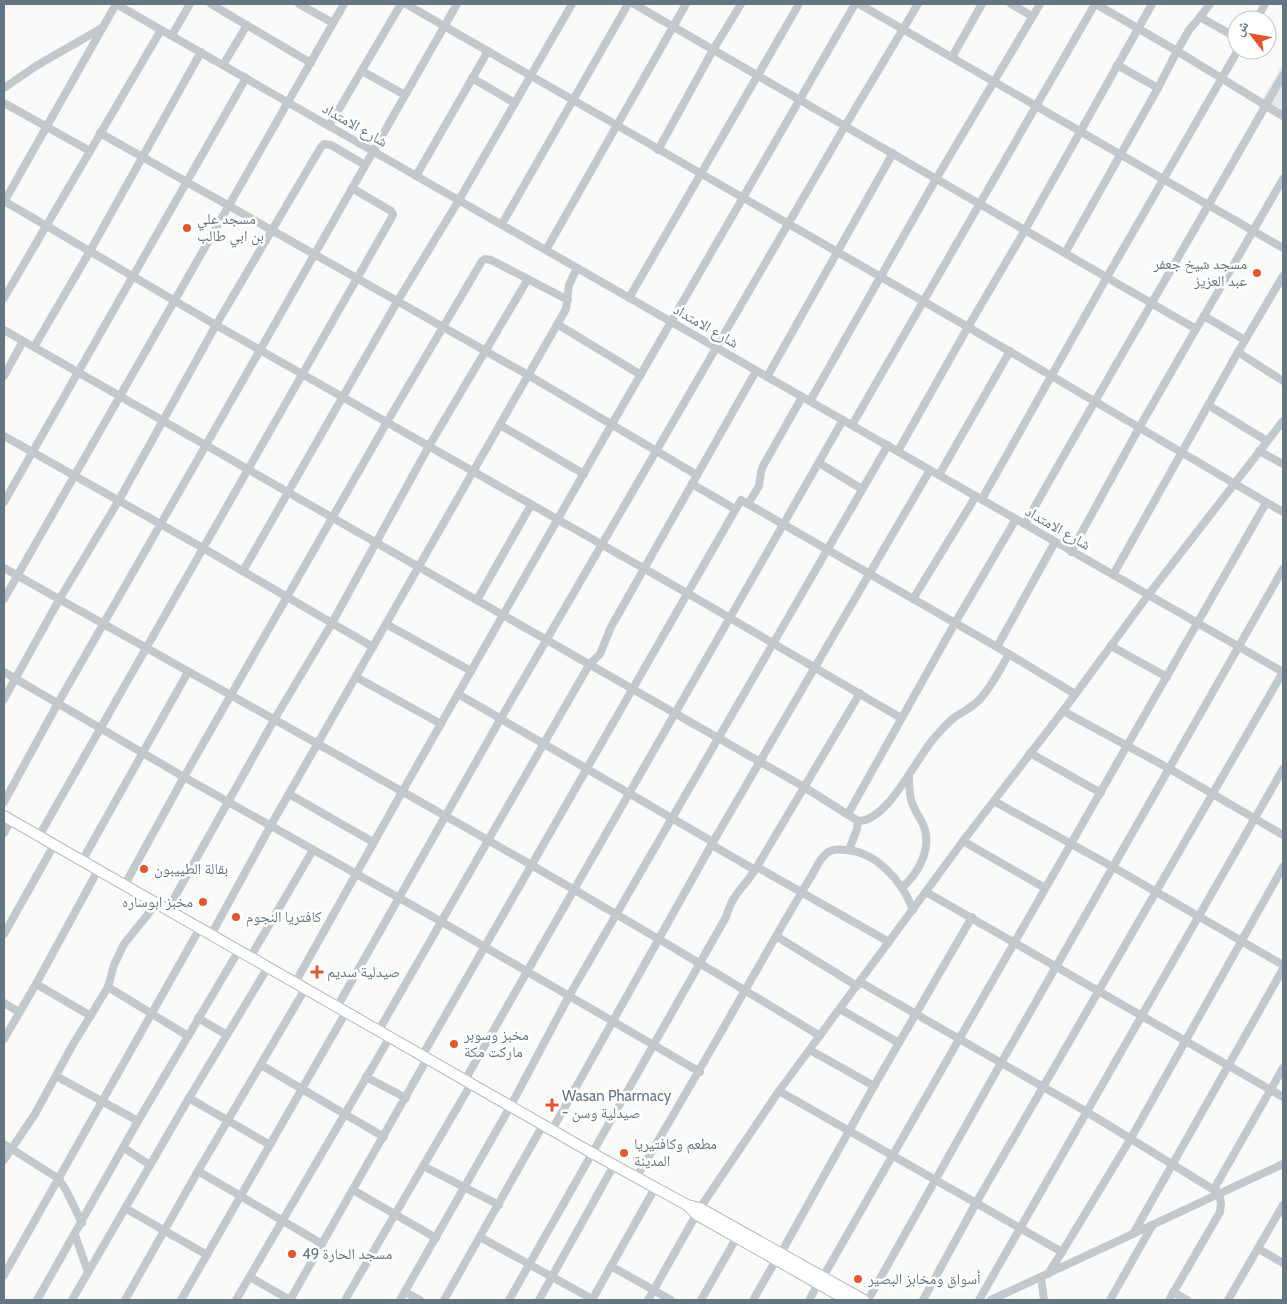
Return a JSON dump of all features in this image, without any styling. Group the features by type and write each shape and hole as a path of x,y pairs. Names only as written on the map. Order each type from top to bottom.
{"main road":[{"path":"7,818 124,886 251,956 424,1058 614,1166 820,1280 864,1300"},
{"path":"699,1212 737,1237 779,1257"},
{"path":"820,1280 847,1300"}],"street":[{"path":"116,4 4,201 216,325 644,568 901,718"},
{"name":"شارع الامتداد","path":"116,4 1283,672"},
{"path":"172,35 190,4"},
{"path":"211,4 311,63"},
{"path":"299,4 333,23"},
{"path":"4,599 344,4"},
{"path":"330,126 400,4"},
{"path":"406,4 1010,351 1283,512"},
{"path":"4,802 58,703 457,4"},
{"path":"244,571 397,302 459,200 572,4"},
{"path":"502,224 628,4"},
{"path":"634,4 1196,329"},
{"path":"546,250 686,4"},
{"path":"658,150 713,50 741,4"},
{"path":"629,298 799,4"},
{"path":"295,983 373,842 612,424 855,4"},
{"path":"859,4 1283,248"},
{"path":"336,1007 501,718 845,126 918,4"},
{"path":"952,57 982,4"},
{"path":"1010,4 1032,16"},
{"path":"810,401 936,179 1040,4"},
{"path":"852,425 1095,4 1177,51 1266,106 1282,113"},
{"path":"898,451 1152,4"},
{"path":"1065,253 1189,30 1210,4"},
{"path":"1200,18 1227,33"},
{"path":"223,65 247,25"},
{"path":"4,88 36,66 103,27"},
{"path":"4,298 7,285 46,225 162,30"},
{"path":"416,176 488,51"},
{"path":"34,347 144,157 201,52"},
{"path":"913,599 979,498 1052,376 1232,60"},
{"path":"1117,65 1158,88"},
{"path":"362,71 405,95"},
{"path":"1025,524 1150,302 1209,206 1283,74"},
{"path":"4,502 246,78"},
{"path":"472,78 515,103"},
{"path":"4,103 90,151"},
{"path":"100,133 528,375 697,475"},
{"path":"4,699 59,600 119,500 216,325 324,144 331,145 365,164"},
{"path":"767,377 893,153"},
{"path":"1071,552 1139,428 1283,179"},
{"path":"39,836 392,217 393,214 352,188"},
{"path":"124,886 184,777 387,422 485,259 568,300"},
{"path":"212,934 271,825 566,309 569,285 577,268"},
{"path":"1113,575 1245,340 1280,289 1283,276"},
{"path":"168,909 227,801 332,623 429,446 528,279"},
{"path":"1204,316 1245,340"},
{"path":"557,324 641,375"},
{"path":"4,330 804,787 858,821 866,821 882,810 909,776 926,747 937,734 953,718 972,707 981,699 1009,654"},
{"path":"4,376 23,341"},
{"path":"939,475 1010,351"},
{"path":"1238,352 1283,381"},
{"path":"379,1030 544,743 590,665 603,648 611,627 756,371"},
{"path":"748,504 759,486 763,466 802,397"},
{"path":"1208,405 1267,441"},
{"path":"345,1300 423,1166 527,972 844,420"},
{"path":"648,1300 699,1212 779,1091 963,841 1063,711 1149,594 1283,421"},
{"path":"500,424 584,474"},
{"path":"4,436 244,571 373,647"},
{"path":"400,1300 465,1188 569,996 888,445"},
{"path":"1260,451 1283,464"},
{"path":"818,464 862,489"},
{"path":"444,1300 499,1205 612,1022 712,844 930,470"},
{"path":"692,484 735,509"},
{"path":"250,1277 290,1300 406,1098 424,1058 530,866 741,500 1075,694"},
{"path":"809,1300 1266,503"},
{"path":"476,600 531,505"},
{"path":"848,814 954,623 1016,519"},
{"path":"997,647 1055,542"},
{"path":"4,568 489,841 658,938 820,1036"},
{"path":"868,1300 1001,1062 1283,569"},
{"path":"386,624 471,672"},
{"path":"1111,646 1167,677"},
{"path":"4,672 700,1072"},
{"path":"82,861 188,672"},
{"path":"923,1300 976,1203 1283,672"},
{"path":"356,677 441,724"},
{"path":"509,1300 654,1046 726,917 734,897 747,883 860,693"},
{"path":"458,694 588,768 712,844 802,892 889,942"},
{"path":"1063,711 1170,769 1283,835"},
{"path":"1030,753 1101,793"},
{"path":"979,1300 1283,769"},
{"path":"902,888 910,881 924,858 927,846 923,824 911,800 909,776"},
{"path":"289,794 373,842"},
{"path":"994,801 1156,891 1283,965"},
{"path":"4,833 7,818"},
{"path":"848,850 857,829 858,821"},
{"path":"963,841 1045,888"},
{"path":"4,934 54,845"},
{"path":"636,1178 700,1072 744,990 827,852 836,849 848,850 860,852 870,858 887,870 902,888 908,897 912,910"},
{"path":"251,956 313,850"},
{"path":"1044,1300 1045,1275 1062,1252 1131,1138 1283,867"},
{"path":"4,1039 98,870"},
{"path":"926,892 1283,1097"},
{"path":"4,1160 7,1146 35,1114 72,1046 108,987 114,965 124,944 157,904"},
{"path":"753,1300 972,918"},
{"path":"4,1275 200,928"},
{"path":"776,936 1001,1062 1131,1138 1216,1191 1221,1203 1220,1212 1168,1300"},
{"path":"37,1300 138,1121 238,950"},
{"path":"72,1300 189,1098 268,967"},
{"path":"1133,1234 1283,969"},
{"path":"36,984 91,1016"},
{"path":"108,987 188,1036"},
{"path":"125,1300 305,989"},
{"path":"4,1003 19,1012"},
{"path":"840,1009 899,1043"},
{"path":"181,1300 346,1012"},
{"path":"198,1018 227,1035"},
{"path":"236,1300 390,1037"},
{"path":"810,1050 874,1086"},
{"path":"261,1065 384,1137"},
{"path":"1216,1191 1283,1068"},
{"path":"56,1076 138,1121"},
{"path":"366,1077 406,1098"},
{"path":"779,1091 1062,1252"},
{"path":"189,1098 270,1145"},
{"path":"7,1146 58,1179 67,1192 82,1222"},
{"path":"124,1148 150,1165"},
{"path":"991,1300 1152,1226 1216,1191 1283,1164"},
{"path":"423,1166 499,1205"},
{"path":"538,1300 614,1166"},
{"path":"198,1171 322,1244"},
{"path":"480,1238 592,1300 655,1188"},
{"path":"353,1190 436,1238"},
{"path":"1228,1300 1283,1205"},
{"path":"125,1208 207,1255"},
{"path":"1110,1300 1152,1226"},
{"path":"75,1235 88,1272"},
{"path":"701,1300 737,1237"},
{"path":"1259,1249 1283,1263"},
{"path":"612,1266 670,1300"},
{"path":"405,1292 420,1300"},
{"path":"1173,1292 1187,1300"}],"shaded area":[{"path":"1283,63 1283,121 1258,107"}],"place":[{"name":"مسجد علي بن ابي طالب","path":"187,228"},
{"name":"مسجد شيخ جعفر عبد العزيز","path":"1257,273"},
{"name":"بقالة الطييبون","path":"144,869"},
{"name":"مخبز ابوساره","path":"203,902"},
{"name":"كافتريا النجوم","path":"236,917"},
{"name":"صيدلية سديم","path":"317,972"},
{"name":"مخبز وسوبر ماركت مكة","path":"454,1044"},
{"name":"Wasan Pharmacy - صيدلية وسن","path":"552,1105"},
{"name":"مطعم وكافتيريا المدينة","path":"624,1153"},
{"name":"مسجد الحارة 49","path":"292,1254"},
{"name":"أسواق ومخابز البصير","path":"858,1279"}]}
